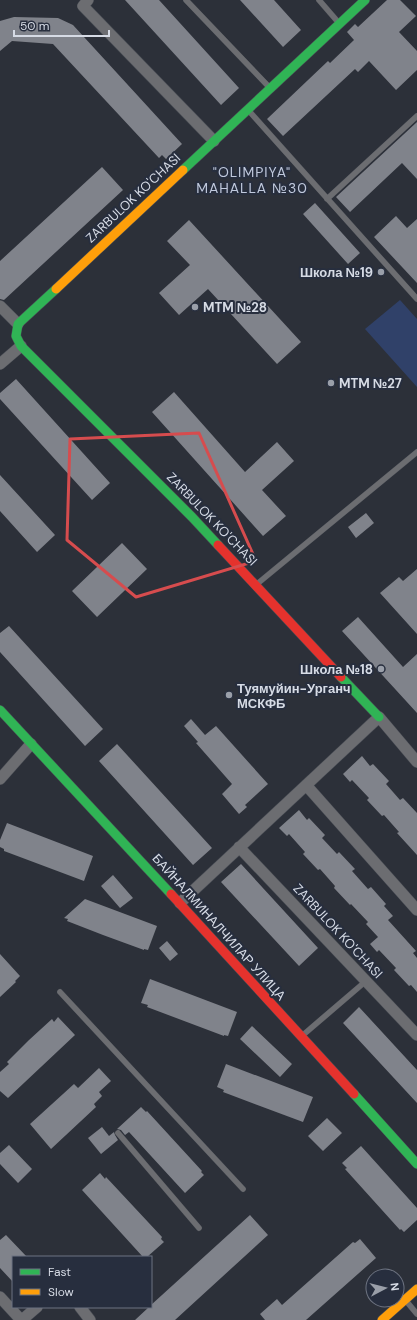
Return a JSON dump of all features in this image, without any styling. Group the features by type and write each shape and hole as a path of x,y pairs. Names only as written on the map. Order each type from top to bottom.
{"street":[{"name":"ZARBULOK KO'CHASI","path":"18,324 365,0"},
{"path":"83,2 214,141"},
{"path":"0,306 18,324 16,336 21,346 0,364"},
{"name":"ZARBULOK KO'CHASI","path":"21,346 187,512 379,717 417,762"},
{"name":"БАЙНАЛМИНАЛЧИЛАР УЛИЦА","path":"0,710 180,903 417,1164"},
{"path":"180,903 379,717"},
{"path":"0,779 31,744"},
{"path":"306,785 417,910"},
{"name":"ZARBULOK KO'CHASI","path":"239,847 417,1034"},
{"path":"405,1300 417,1289"},
{"path":"0,1297 21,1320 36,1308"},
{"path":"81,1308 90,1320"},
{"path":"382,1320 396,1308"}],"lane":[{"path":"186,0 270,88"},
{"path":"319,0 340,24"},
{"path":"247,110 417,299"},
{"path":"327,199 417,116"},
{"path":"256,585 417,452"},
{"path":"301,1036 366,981"},
{"path":"60,992 243,1189"},
{"path":"118,1133 199,1228"},
{"path":"405,1300 417,1314"}],"highlighted area":[{"path":"199,433 256,561 136,597 67,540 70,439"}],"shaded area":[{"path":"400,300 417,319 417,387 365,329"}],"building":[{"path":"125,0 159,0 239,88 221,105"},
{"path":"240,0 274,0 301,30 283,47"},
{"path":"387,0 400,0 416,16 399,32 417,51 417,70 396,90 369,61 358,72 355,69 283,136 267,119 328,61 330,63 354,40 347,32 355,24 358,27"},
{"path":"14,17 58,18 73,25 182,144 166,159 162,155 159,158 53,44 12,41 0,51 0,21"},
{"path":"417,122 417,179 402,163 350,212 336,197"},
{"path":"102,167 123,190 4,300 0,299 0,261"},
{"path":"315,203 360,253 348,264 303,214"},
{"path":"396,216 407,228 417,219 417,283 374,237"},
{"name":"MTM №28","path":"189,220 301,342 277,364 208,289 179,315 159,293 190,265 167,241"},
{"path":"16,379 110,483 92,500 0,399 0,393"},
{"path":"174,392 245,472 277,442 294,461 262,490 286,516 263,536 152,412"},
{"path":"0,475 55,535 37,552 0,511"},
{"path":"366,513 374,523 356,538 348,527"},
{"path":"122,543 147,569 97,617 72,591"},
{"path":"417,569 417,634 380,593 399,577 403,581"},
{"path":"358,617 403,667 417,654 417,713 342,631"},
{"path":"9,626 103,729 85,746 0,652 0,633"},
{"path":"191,719 205,735 216,726 268,784 245,805 247,807 239,814 222,794 232,784 196,743 198,742 184,726"},
{"path":"117,744 212,848 193,865 99,761"},
{"path":"362,756 370,766 373,764 389,781 386,784 400,800 403,798 417,813 417,855 397,833 399,832 384,815 382,816 367,800 369,798 352,780 350,782 343,774"},
{"path":"299,810 307,820 309,818 325,835 322,838 337,854 339,852 355,869 352,871 368,889 371,887 386,904 384,906 393,916 388,920 416,951 413,953 417,958 417,992 394,970 396,968 379,950 377,952 370,944 378,937 366,924 368,922 334,888 335,886 320,869 318,870 303,854 305,852 289,834 287,836 279,828"},
{"path":"7,823 93,856 84,881 4,851 4,849 0,847 0,840"},
{"path":"241,864 318,948 299,966 221,882"},
{"path":"113,875 133,898 120,908 101,886"},
{"path":"85,899 157,926 148,950 144,950 67,921 68,919 64,918"},
{"path":"167,941 178,954 170,961 159,948"},
{"path":"0,954 20,976 15,981 16,982 0,997"},
{"path":"150,979 237,1012 228,1036 224,1036 147,1007 148,1005 141,1003"},
{"path":"359,1007 417,1070 417,1103 343,1023"},
{"path":"58,1017 75,1035 8,1098 0,1091 0,1072 9,1064 7,1062 29,1040 52,1019 54,1022"},
{"path":"252,1026 292,1064 280,1077 240,1039"},
{"path":"226,1064 313,1097 303,1122 223,1092 224,1090 217,1087"},
{"path":"99,1068 111,1081 99,1092 102,1096 94,1104 96,1107 51,1149 30,1124 74,1084 78,1088"},
{"path":"141,1107 146,1112 147,1111 202,1171 201,1172 204,1175 185,1193 129,1132 125,1135 121,1130 117,1129"},
{"path":"327,1118 342,1133 323,1151 308,1136"},
{"path":"102,1127 109,1136 114,1132 118,1140 101,1154 88,1138"},
{"path":"9,1145 32,1169 18,1183 0,1164 0,1153"},
{"path":"361,1146 417,1208 417,1220 404,1232 401,1229 400,1230 345,1169 347,1168 342,1163"},
{"path":"100,1173 105,1179 106,1177 162,1237 161,1239 164,1242 148,1256 142,1256 82,1190"},
{"path":"250,1215 268,1235 175,1320 135,1320 148,1308 152,1308 152,1304"},
{"path":"6,1235 26,1256 12,1256 12,1281 0,1268 0,1240"},
{"path":"360,1239 376,1258 306,1320 265,1320 260,1314 277,1299 282,1305 353,1242 355,1243"}],"traffic: fast":[{"path":"183,170 365,0"},
{"path":"56,289 18,324 16,336 21,346 192,517 218,545"},
{"path":"341,677 379,717"},
{"path":"0,710 171,894"},
{"path":"354,1094 417,1164"}],"traffic: slow":[{"path":"56,289 183,170"},
{"path":"382,1320 417,1289"}],"traffic: jam":[{"path":"218,545 341,677"},
{"path":"171,894 354,1094"}],"place":[{"name":"Школа №19","path":"381,272"},
{"name":"MTM №28","path":"195,307"},
{"name":"MTM №27","path":"331,383"},
{"name":"Школа №18","path":"381,669"},
{"name":"Туямуйин-Урганч МСКФБ","path":"229,695"}],"district":[{"name":"\"OLIMPIYA\" MAHALLA №30","path":"252,180"}]}
